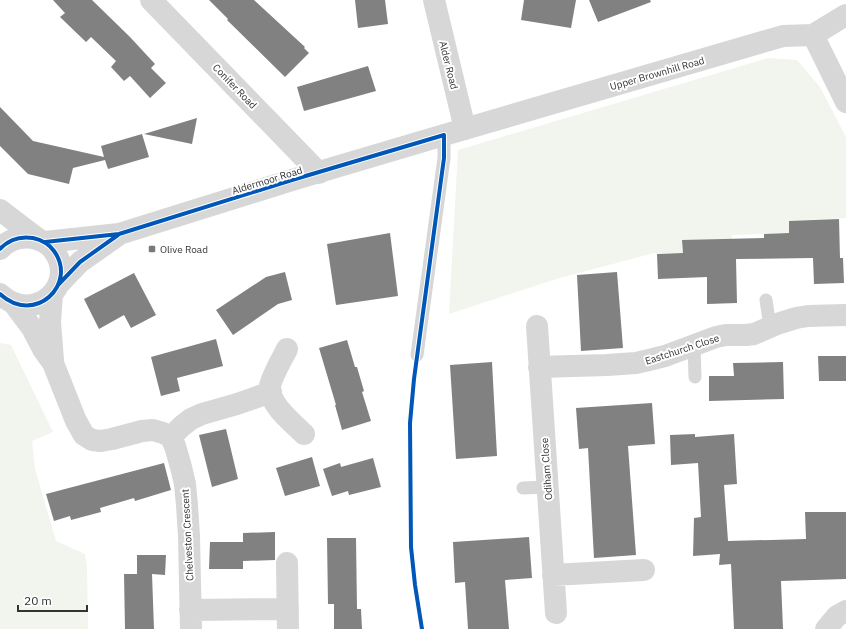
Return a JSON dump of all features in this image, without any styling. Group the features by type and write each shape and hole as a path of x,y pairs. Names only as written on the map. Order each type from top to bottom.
{"street":[{"name":"Conifer Road","path":"151,0 319,173"},
{"name":"Alder Road","path":"434,0 454,132"},
{"path":"846,15 814,35 846,102"},
{"name":"Upper Brownhill Road","path":"454,132 783,36 814,35"},
{"name":"Aldermoor Road","path":"0,249 5,244 16,238 27,237 42,241 119,234 454,132"},
{"path":"0,210 51,248 59,261 60,277 55,290 50,322 53,363"},
{"name":"Aldermoor Road","path":"5,299 24,306 34,305 44,301 80,262 119,234"},
{"path":"5,299 32,328 53,363 76,421 84,435 92,440 101,441 142,431 154,430 171,437 182,426 202,414 271,392"},
{"name":"Eastchurch Close","path":"540,367 636,363 665,356 710,339 726,335 754,334 796,318 808,316 846,315"},
{"name":"Odiham Close","path":"537,326 556,613"},
{"path":"287,349 270,387 276,404 304,434"},
{"name":"Chelveston Crescent","path":"171,437 176,446 185,484 189,536 191,620 288,619 287,563"},
{"path":"553,575 644,570"},
{"path":"826,629 837,616 846,611"}],"lane":[{"path":"417,355 444,158 454,132"},
{"path":"766,300 770,327"},
{"path":"694,345 694,377"},
{"path":"523,488 547,487"}],"shaded area":[{"path":"768,58 797,60 820,87 846,137 846,218 789,221 789,233 732,235 732,239 682,241 683,253 654,253 556,279 449,314 458,150"},
{"path":"0,343 11,345 53,432 32,441 35,469 56,541 85,554 87,567 88,629 0,629"}],"building":[{"path":"53,0 92,0 155,64 151,68 166,83 150,98 130,76 124,81 111,67 116,61 91,37 86,42 60,17 65,13"},
{"path":"209,0 254,0 305,47 304,48 309,53 285,77 227,20 228,19"},
{"path":"355,0 385,0 388,24 358,28"},
{"path":"524,0 576,0 571,28 521,20"},
{"path":"589,0 650,0 651,2 598,22"},
{"path":"368,66 376,91 304,111 297,87"},
{"path":"0,107 33,141 104,157 101,146 142,134 149,157 108,169 105,160 73,168 69,184 28,174 0,146"},
{"path":"197,118 192,144 144,134"},
{"path":"839,219 840,258 843,258 844,283 814,284 813,258 736,259 737,303 707,304 707,277 658,279 657,254 683,253 682,240 764,238 764,234 789,233 789,221"},
{"path":"390,233 398,296 336,305 327,244"},
{"path":"285,272 292,300 278,304 233,335 216,310 266,277"},
{"path":"617,272 623,348 581,351 577,275"},
{"path":"134,273 156,315 131,328 124,315 99,329 84,299"},
{"path":"216,339 223,366 177,378 180,391 161,396 151,357"},
{"path":"347,340 355,367 357,367 364,391 362,392 371,421 342,430 319,348"},
{"path":"818,356 846,356 846,381 819,381"},
{"path":"492,362 497,456 456,459 450,365"},
{"path":"783,362 784,399 709,401 709,376 734,376 733,363"},
{"path":"652,403 655,444 628,446 636,555 594,558 588,448 579,449 576,408"},
{"path":"226,429 238,479 212,487 199,435"},
{"path":"695,434 695,437 734,434 737,484 724,485 728,541 806,539 805,512 846,512 846,579 781,581 783,629 734,629 731,564 719,565 720,554 693,556 694,518 701,517 698,463 671,465 670,435"},
{"path":"312,457 320,486 285,496 276,468"},
{"path":"373,458 381,487 349,495 348,491 332,496 323,469 340,463 341,467"},
{"path":"164,463 171,490 135,501 134,498 100,508 101,512 71,520 70,516 54,521 46,494"},
{"path":"275,532 275,560 243,561 243,569 209,569 210,542 243,542 243,533"},
{"path":"529,537 532,578 505,580 509,629 468,629 465,582 455,583 453,542"},
{"path":"327,538 356,538 357,609 361,609 362,629 334,629 334,604 328,604"},
{"path":"137,555 166,555 165,575 152,574 154,629 125,629 124,574 137,574"}],"cycle path":[{"path":"45,242 119,234 292,180 444,135 444,158 414,379 410,423 411,547 422,629"},
{"path":"58,285 80,262 118,235"},
{"path":"0,249 7,243 24,237 42,241 48,244 54,251 60,264 61,276 57,288 49,297 39,303 27,305 13,303 0,294"}],"place":[{"name":"Olive Road","path":"152,249"}]}
